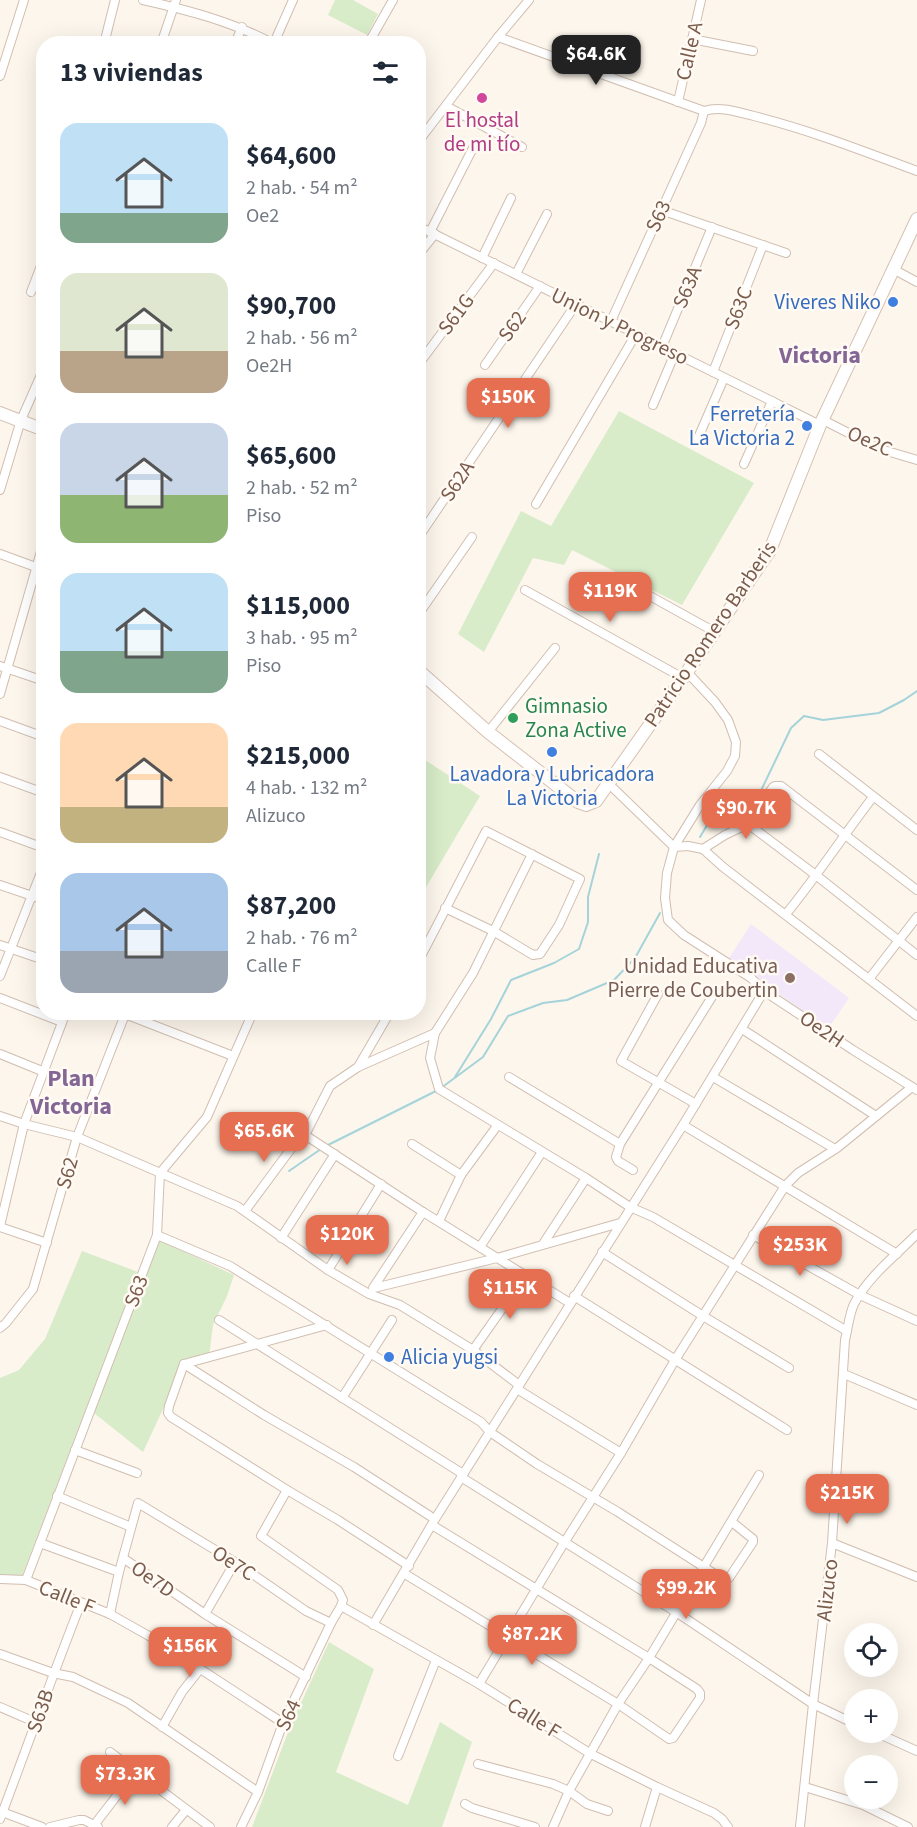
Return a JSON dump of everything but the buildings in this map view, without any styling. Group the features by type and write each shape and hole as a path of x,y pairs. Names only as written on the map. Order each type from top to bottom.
{"street":[{"path":"0,76 24,0"},
{"path":"106,36 115,0"},
{"path":"143,0 174,3 242,27 260,36"},
{"path":"277,36 293,0"},
{"path":"373,36 393,0"},
{"path":"426,127 446,106 529,0"},
{"name":"Calle A","path":"678,102 701,0"},
{"path":"164,36 174,3"},
{"path":"238,36 242,27"},
{"path":"498,37 704,111 712,108 721,109 771,121 818,135 917,171"},
{"path":"692,39 753,51"},
{"path":"446,106 522,147"},
{"name":"S63","path":"611,321 701,123 704,111"},
{"path":"426,243 473,148"},
{"path":"482,258 511,198"},
{"path":"661,210 786,253"},
{"path":"516,274 548,214"},
{"name":"Patricio Romero Barberis","path":"426,677 488,732 582,803 586,805 596,801 770,550 822,423 893,269 914,234 917,219"},
{"name":"S63A","path":"662,347 712,227"},
{"name":"Union y Progreso","path":"426,230 724,378 822,423"},
{"name":"S63C","path":"713,372 763,245"},
{"name":"S61G","path":"426,354 494,263"},
{"path":"893,269 917,282"},
{"path":"31,292 36,279"},
{"name":"S62","path":"485,365 540,286"},
{"name":"S62A","path":"426,526 576,304"},
{"path":"536,504 636,334"},
{"path":"653,405 675,353"},
{"path":"698,438 724,378"},
{"path":"0,490 21,420 36,386"},
{"path":"744,464 772,401"},
{"path":"0,413 36,427"},
{"name":"Oe2C","path":"822,423 880,449 917,460"},
{"path":"426,603 472,537"},
{"path":"0,554 36,568"},
{"path":"0,694 4,667 36,580"},
{"name":"Oe2H","path":"525,590 685,675 728,720 736,742 735,756 674,847 667,873 665,898 668,920 684,935 751,978 764,991 914,1088"},
{"path":"641,591 714,632"},
{"path":"488,732 555,648"},
{"path":"4,667 36,678"},
{"path":"0,721 36,734"},
{"path":"819,754 917,830"},
{"path":"0,777 36,789"},
{"path":"609,784 674,847 688,846 703,849 723,867 917,1016"},
{"path":"703,849 748,824 773,787 778,785 917,890"},
{"path":"786,914 817,876 844,835 873,798"},
{"path":"748,824 917,955"},
{"path":"426,946 445,908 486,831 580,879 559,925 540,954 533,955 493,931 445,908"},
{"path":"0,832 36,845"},
{"path":"532,854 473,973 435,1033 430,1058 439,1089 630,1207 653,1216 847,1331"},
{"path":"0,885 36,897"},
{"path":"0,976 36,885"},
{"path":"869,980 917,918"},
{"path":"0,945 36,957"},
{"path":"373,1625 407,1570 431,1521 490,1432 683,1125 764,991"},
{"path":"633,1170 618,1161 616,1157 621,1144 715,992"},
{"path":"658,994 621,1061 696,1104"},
{"path":"0,998 36,1012"},
{"path":"47,1243 0,1227 24,1124 62,1022 57,1020"},
{"name":"S62","path":"0,1328 33,1289 77,1137 123,1020"},
{"path":"143,1020 233,1056"},
{"path":"160,1173 207,1117 249,1020"},
{"path":"358,1067 385,1020"},
{"path":"742,1029 876,1116"},
{"path":"245,1211 296,1142 305,1135 330,1086 358,1067 435,1033"},
{"path":"0,1054 42,1071"},
{"path":"509,1077 621,1144"},
{"path":"713,1077 836,1149"},
{"path":"479,1684 621,1453 675,1360 785,1186 798,1173 836,1149 914,1088"},
{"path":"0,1116 77,1137 237,1206 328,1270 400,1305 473,1350 518,1387 621,1453"},
{"path":"683,1125 897,1254"},
{"path":"439,1221 461,1175 497,1126"},
{"path":"305,1135 497,1258 675,1360 787,1430"},
{"path":"412,1143 461,1175"},
{"path":"480,1247 542,1152"},
{"path":"282,1238 335,1154"},
{"name":"S63","path":"26,1580 157,1235 160,1173"},
{"path":"543,1245 586,1178"},
{"path":"328,1270 381,1184"},
{"path":"372,1291 423,1212"},
{"path":"372,1291 620,1223"},
{"name":"Alizuco","path":"800,1827 832,1543 847,1331 854,1306 860,1295 917,1234"},
{"path":"157,1235 231,1266 327,1324 481,1422 490,1432 537,1464 724,1580 727,1580 752,1545 753,1539 732,1521"},
{"path":"753,1236 860,1295 917,1321"},
{"path":"602,1252 789,1368"},
{"path":"473,1350 526,1275"},
{"path":"219,1320 675,1612 813,1704 844,1719"},
{"path":"342,1398 392,1320"},
{"path":"184,1364 327,1324"},
{"path":"184,1364 264,1415 354,1467 536,1590 697,1689 700,1698 673,1738 669,1739 618,1704 507,1636 407,1570 338,1520 171,1417 168,1413 169,1406 184,1364"},
{"path":"844,1374 917,1405"},
{"path":"75,1450 137,1473"},
{"path":"554,1827 569,1791 618,1704 649,1658 759,1475"},
{"path":"286,1490 261,1536 338,1590 343,1600 341,1606"},
{"path":"57,1496 131,1527 118,1572 110,1614"},
{"name":"Oe7C","path":"131,1527 138,1503 235,1563 306,1611 331,1623"},
{"name":"Oe7D","path":"40,1543 118,1572"},
{"path":"832,1543 917,1577"},
{"name":"Oe7D","path":"123,1558 205,1614 306,1677"},
{"path":"205,1614 235,1563"},
{"name":"Calle F","path":"0,1579 26,1580 110,1614 156,1640 283,1723"},
{"name":"S63B","path":"1,1816 81,1603"},
{"name":"S64","path":"241,1827 258,1792 283,1723 341,1606"},
{"name":"Calle F","path":"341,1606 479,1684 591,1754 714,1813 728,1827"},
{"path":"0,1654 53,1673 74,1677 128,1703 258,1792"},
{"path":"398,1756 436,1660"},
{"path":"162,1728 182,1692 200,1669"},
{"path":"0,1707 37,1723"},
{"path":"898,1742 917,1751"},
{"path":"110,1752 210,1827"},
{"path":"478,1764 553,1784 569,1791 587,1804 608,1810"},
{"path":"50,1827 79,1820 97,1826 135,1772"},
{"path":"645,1827 657,1787"},
{"path":"805,1788 863,1806 908,1827"},
{"path":"465,1804 535,1827"},
{"path":"172,1827 186,1810"},
{"path":"1,1816 42,1827"}],"shaded area":[{"name":"Unidad Educativa Pierre de Coubertin","path":"751,924 849,998 828,1029 729,958"}],"green space":[{"path":"335,0 353,0 378,14 367,35 328,15"},
{"path":"619,411 754,483 682,605 572,550 564,565 533,558 484,652 458,634 521,511 551,526"},
{"path":"426,761 480,796 426,887"},
{"path":"159,1240 234,1275 213,1325 209,1357 184,1364 143,1452 94,1413"},
{"path":"82,1251 138,1272 22,1576 0,1574 0,1378 19,1370 45,1339"},
{"path":"329,1642 374,1669 336,1772 408,1805 440,1722 472,1742 442,1827 252,1827 290,1727"}],"waterway":[{"path":"700,837 721,808 734,803 756,801 791,728 804,716 823,720 879,713 917,691"},
{"path":"455,1077 491,1019 511,980 554,963 579,949 588,922 588,897 599,854"},
{"path":"441,1088 483,1057 508,1016 543,1003 567,1000 614,980 635,958 660,913"},
{"path":"326,1146 436,1091"},
{"path":"289,1171 321,1149"}],"place":[{"name":"El hostal de mi tío","path":"482,98"},
{"name":"Viveres Niko","path":"893,302"},
{"name":"Ferretería La Victoria 2","path":"807,426"},
{"name":"Gimnasio Zona Active","path":"513,718"},
{"name":"Lavadora y Lubricadora La Victoria","path":"552,752"},
{"name":"Unidad Educativa Pierre de Coubertin","path":"790,978"},
{"name":"Alicia yugsi","path":"389,1357"}],"district":[{"name":"Victoria","path":"820,355"},
{"name":"Plan Victoria","path":"71,1092"}]}
